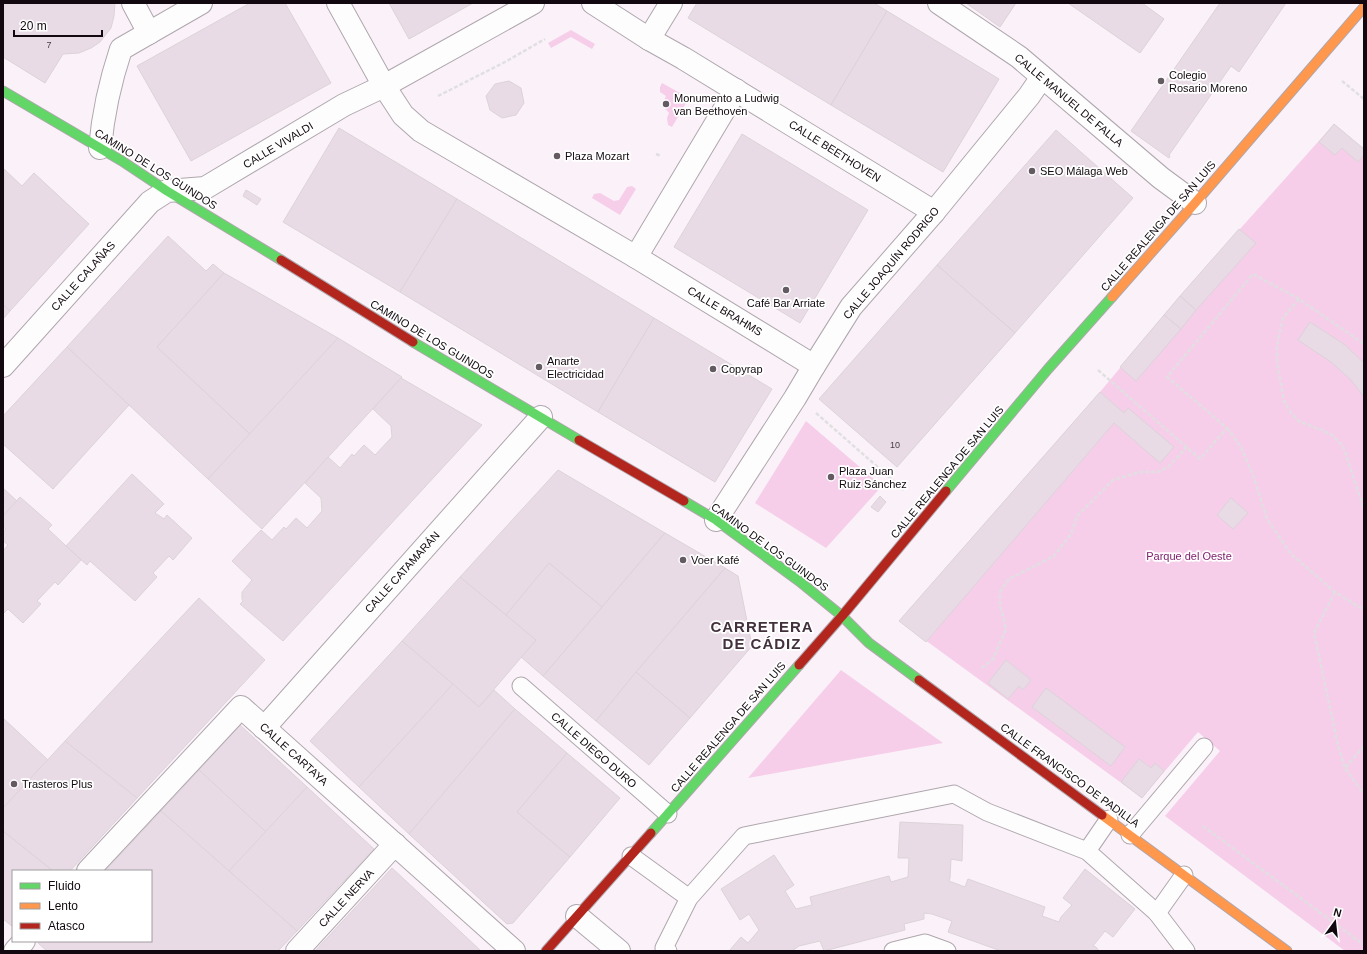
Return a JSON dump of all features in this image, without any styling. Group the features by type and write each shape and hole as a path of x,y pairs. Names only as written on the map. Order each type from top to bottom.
{"street":[{"path":"133,3 149,33"},
{"path":"100,148 104,113 113,74 121,49 201,3"},
{"path":"338,3 384,86 403,115 420,131 636,257 736,90 649,39 593,3"},
{"path":"384,86 533,3"},
{"path":"649,39 671,3"},
{"name":"CALLE MANUEL DE FALLA","path":"939,3 1019,57 1161,178 1195,203"},
{"name":"CALLE REALENGA DE SAN LUIS","path":"546,951 842,616 1048,369 1195,203 1364,8"},
{"name":"CALLE JOAQUÍN RODRIGO","path":"716,520 795,398 851,307 934,212 1029,96 1042,77"},
{"name":"CALLE VIVALDI","path":"167,191 205,188 344,105 384,86"},
{"name":"CALLE BEETHOVEN","path":"736,90 934,212"},
{"name":"CAMINO DE LOS GUINDOS","path":"3,92 100,148 167,191 471,377 716,520 799,581 842,616"},
{"name":"CALLE CALAÑAS","path":"3,366 150,202 167,191"},
{"name":"CALLE BRAHMS","path":"636,257 814,366"},
{"name":"CALLE CATAMARÁN","path":"264,728 541,417"},
{"name":"CALLE FRANCISCO DE PADILLA","path":"842,616 869,643 1287,951"},
{"name":"CALLE CARTAYA","path":"89,870 241,707 514,951"},
{"name":"CALLE NERVA","path":"297,951 395,844"},
{"path":"577,916 618,951"},
{"path":"15,951 23,942"}],"lane":[{"name":"CALLE DIEGO DURO","path":"521,686 668,814"},
{"path":"1130,835 1204,747"},
{"path":"668,951 664,948 689,898 744,836 954,794 986,812 1087,851 1156,913 1186,951"},
{"path":"1087,851 1109,819"},
{"path":"631,856 689,898"},
{"path":"1156,913 1184,875"},
{"path":"893,951 925,943 947,951"}],"path":[{"path":"438,96 505,62 545,39"},
{"path":"1342,81 1364,98"},
{"path":"656,154 661,156"},
{"path":"1364,344 1299,299 1252,274 1167,377 1227,428 1241,447 1253,476 1266,520 1291,554 1335,592 1364,610"},
{"path":"1299,299 1283,318 1277,346 1277,362 1284,401 1291,413 1300,422 1332,435 1343,446 1364,509"},
{"path":"1098,370 1200,459 1227,428"},
{"path":"814,411 904,490"},
{"path":"982,668 993,659 1006,629 1000,605 1000,592 1008,579 1054,556 1071,534 1077,516 1113,480 1140,472 1158,472 1169,466 1187,447"},
{"path":"1335,592 1314,633 1338,745 1345,768 1364,794"},
{"path":"1345,768 1364,746"},
{"path":"1203,826 1364,945"}],"green space":[{"path":"571,30 595,44 592,49 571,37 551,48 548,43"},
{"path":"662,83 689,98 672,127 668,125 667,118 669,113 662,105 666,96 660,92"},
{"name":"Parque del Oeste","path":"1334,124 1364,149 1364,951 1345,951 1165,816 1220,751 1198,732 1142,798 899,621 1100,392 1180,296"},
{"path":"632,186 636,189 620,215 592,198 594,194 600,193 614,201 619,200 627,187"},
{"name":"Plaza Juan Ruiz Sánchez","path":"806,421 882,486 826,548 755,503"},
{"path":"841,670 943,743 748,778"}],"building":[{"path":"3,3 115,3 111,28 100,42 79,53 63,54 45,83 3,57"},
{"path":"250,3 285,3 331,83 191,161 137,66"},
{"path":"389,3 473,3 409,39"},
{"path":"697,3 874,3 887,11 831,105 688,18"},
{"path":"966,3 1016,3 1000,27"},
{"path":"1068,3 1142,3 1164,19 1140,53"},
{"path":"1220,3 1286,3 1239,72 1231,66 1169,155 1169,158 1131,131"},
{"path":"887,11 999,79 943,172 831,105"},
{"path":"509,81 521,88 524,103 516,115 502,118 490,110 486,96 495,84"},
{"path":"1334,124 1364,149 1364,155 1358,162 1342,148 1335,155 1319,142"},
{"path":"339,128 457,199 400,292 283,222"},
{"path":"1056,130 1133,198 1015,333 937,265"},
{"path":"742,134 868,210 800,323 674,247"},
{"path":"4,169 22,186 34,173 89,224 10,311 3,304"},
{"path":"246,190 261,199 257,205 243,196"},
{"path":"457,199 654,318 598,412 400,292"},
{"path":"1239,229 1256,243 1196,310 1180,296"},
{"path":"168,236 206,271 213,264 224,273 157,347 250,434 208,479 67,347"},
{"path":"937,265 1015,333 897,467 819,399"},
{"path":"224,273 338,338 250,434 157,347"},
{"path":"1180,296 1196,310 1181,329 1164,315"},
{"path":"3,304 10,311 3,319"},
{"path":"1164,315 1181,329 1136,381 1120,367"},
{"path":"654,318 772,389 715,482 598,412"},
{"path":"1310,322 1345,345 1364,363 1364,397 1351,380 1331,362 1298,340"},
{"path":"338,338 402,377 262,529 208,479"},
{"path":"67,347 129,405 53,489 3,444 3,416"},
{"path":"401,378 482,425 283,641 240,604 243,601 242,592 252,580 232,561 261,530 272,540 284,527 286,529 296,518 307,528 322,511 321,498 305,483 328,457 340,468 352,454 354,456 364,445 375,455 392,437 391,426 373,409"},
{"path":"1100,392 1124,413 1128,408 1174,447 1160,463 1114,423 926,642 899,621"},
{"path":"558,470 665,533 602,607 549,563 506,615 460,577"},
{"path":"132,474 164,504 155,513 164,519 167,515 192,538 173,560 169,556 153,573 157,577 135,601 90,561 87,565 66,546"},
{"path":"3,488 17,501 3,516"},
{"path":"880,496 886,502 878,512 871,507"},
{"path":"20,497 52,525 48,529 81,560 58,585 55,582 37,601 41,604 23,623 8,609 4,613 3,612 3,551 8,545 3,541 3,532 6,529 3,527 3,516"},
{"path":"1231,498 1248,513 1233,529 1217,515"},
{"path":"665,533 725,568 596,721 543,676"},
{"path":"549,563 602,607 543,676 521,657 536,640 506,615"},
{"path":"725,568 738,576 752,646 690,718 636,672"},
{"path":"460,577 536,640 479,707 402,641"},
{"path":"199,598 265,660 137,798 65,741"},
{"path":"402,641 453,684 359,787 310,741"},
{"path":"1006,660 1031,680 1023,690 1019,686 1008,699 988,683"},
{"path":"636,672 690,718 649,765 596,721"},
{"path":"453,684 479,707 494,690 515,709 409,834 359,787"},
{"path":"1046,688 1125,747 1111,766 1032,707"},
{"path":"515,709 567,753 517,812 570,857 513,923 507,924 409,834"},
{"name":"Trasteros Plus","path":"3,718 48,760 3,808"},
{"path":"240,725 307,787 266,832 199,770"},
{"path":"65,741 137,798 71,870 52,870 3,831 3,808"},
{"path":"567,753 620,798 570,857 517,812"},
{"path":"1139,759 1151,768 1155,763 1164,771 1142,798 1121,782"},
{"path":"199,770 266,832 229,871 161,811"},
{"path":"307,787 374,849 297,931 229,871"},
{"path":"161,811 297,931 278,951 47,951 38,943 39,942 152,942 152,870 106,870"},
{"path":"900,822 963,825 962,861 951,859 949,881 965,887 968,879 1045,907 1042,916 1059,922 1061,917 1072,905 1063,898 1085,869 1135,909 1113,937 1105,931 1093,946 1099,951 1001,951 948,932 952,921 932,914 924,913 924,919 904,924 905,930 824,951 820,941 799,946 792,951 729,951 741,937 748,943 759,930 749,914 740,920 721,889 774,855 794,885 785,891 796,909 812,905 810,897 889,876 891,882 908,877 909,858 898,858"},
{"path":"3,831 52,870 12,870 12,926 3,919"},
{"path":"392,868 448,920 481,951 315,951"}],"traffic: fast":[{"path":"3,91 122,161 167,191 281,260"},
{"path":"946,491 1048,369 1112,297"},
{"path":"413,342 579,440"},
{"path":"684,501 716,520 799,581 842,616 869,643 919,680"},
{"path":"651,833 799,665"}],"traffic: slow":[{"path":"1112,297 1364,7"},
{"path":"1102,815 1287,951"}],"traffic: jam":[{"path":"281,260 413,342"},
{"path":"579,440 684,501"},
{"path":"799,665 842,616 946,491"},
{"path":"919,680 1102,815"},
{"path":"546,951 651,833"}],"place":[{"name":"Colegio Rosario Moreno","path":"1161,81"},
{"name":"Monumento a Ludwig van Beethoven","path":"666,104"},
{"name":"Plaza Mozart","path":"557,156"},
{"name":"SEO Málaga Web","path":"1032,171"},
{"name":"Café Bar Arriate","path":"786,290"},
{"name":"Anarte Electricidad","path":"539,367"},
{"name":"Copyrap","path":"713,369"},
{"name":"Plaza Juan Ruiz Sánchez","path":"831,477"},
{"name":"Voer Kafé","path":"683,560"},
{"name":"Trasteros Plus","path":"14,784"}],"district":[{"name":"CARRETERA DE CÁDIZ","path":"762,634"}]}
